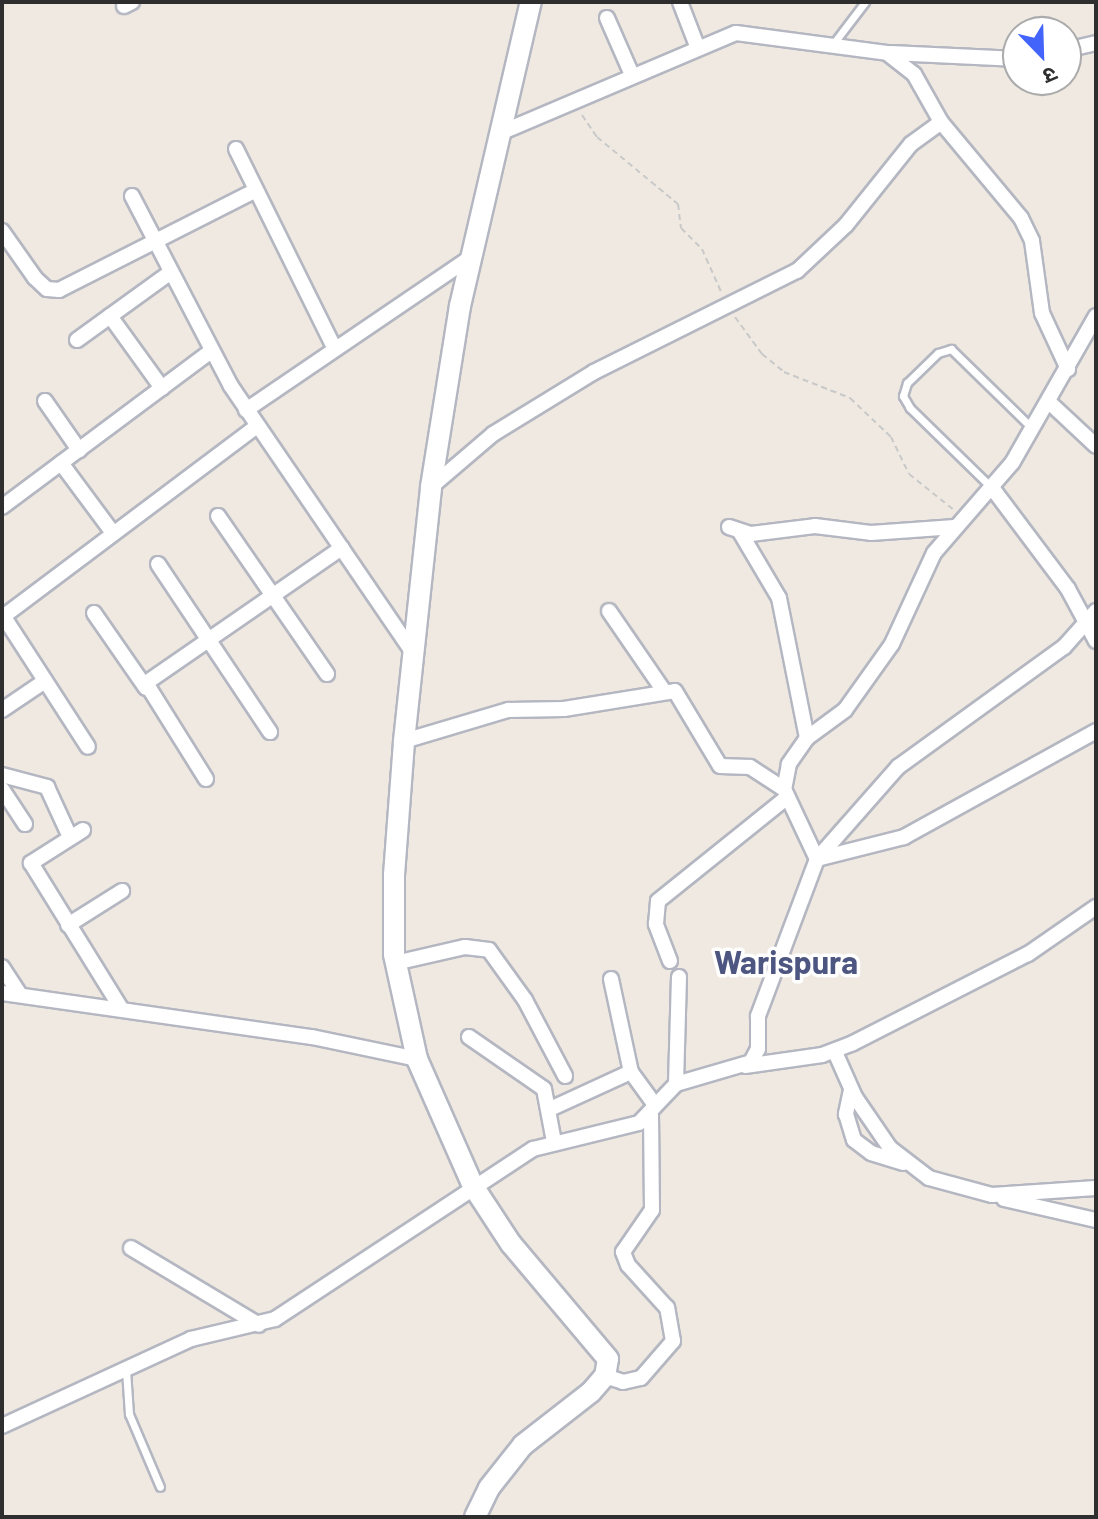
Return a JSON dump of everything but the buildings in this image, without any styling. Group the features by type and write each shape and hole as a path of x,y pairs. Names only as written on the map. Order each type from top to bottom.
{"street":[{"path":"475,1517 489,1488 523,1445 605,1376 608,1359 598,1341 544,1286 473,1186 417,1059 395,963 394,875 404,741 431,487 470,258 531,2"},
{"path":"680,2 697,46"},
{"path":"607,18 632,75"},
{"path":"500,133 697,46 749,32 887,53 1002,58"},
{"path":"887,53 914,74 941,122 1026,227 1042,313 1068,369"},
{"path":"431,487 503,426 603,366 727,307 810,261 846,225 911,144 941,122"},
{"path":"236,149 254,191 334,347"},
{"path":"2,231 35,278 47,289 59,290 254,191"},
{"path":"132,196 210,352 246,410 412,651"},
{"path":"246,410 334,347 470,258"},
{"path":"77,340 171,272"},
{"path":"110,316 162,388"},
{"path":"670,961 656,924 658,901 785,794 789,764 807,738 855,698 892,644 934,553 993,489 1033,429 1096,316"},
{"path":"2,507 210,352"},
{"path":"45,401 79,450"},
{"path":"1049,402 1096,446"},
{"path":"88,747 3,615 257,426"},
{"path":"61,463 113,533"},
{"path":"993,489 1092,617 1096,641"},
{"path":"218,516 327,674"},
{"path":"807,738 779,598 734,529 815,526 871,533 960,522"},
{"path":"146,688 149,678 342,548"},
{"path":"158,564 270,732"},
{"path":"609,611 664,691"},
{"path":"94,613 206,779"},
{"path":"744,1066 756,1058 758,1016 817,859 898,767 1064,647 1092,617"},
{"path":"2,710 45,681"},
{"path":"404,741 508,710 571,708 675,691 683,699 720,766 750,767 785,794 817,859"},
{"path":"817,859 904,837 1096,731"},
{"path":"2,775 47,787 76,834 31,863 121,1008"},
{"path":"2,789 25,824"},
{"path":"68,925 122,891"},
{"path":"5,1419 191,1339 259,1325 313,1297 473,1186 554,1142 608,1131 653,1110 676,1084 744,1066 835,1052 1028,954 1096,907"},
{"path":"395,963 465,947 489,950 521,992 565,1076"},
{"path":"2,967 20,995"},
{"path":"676,1084 679,977"},
{"path":"605,1376 623,1382 641,1378 673,1341 667,1308 628,1265 623,1252 652,1210 653,1110 631,1072 611,979"},
{"path":"2,993 121,1008 417,1059"},
{"path":"469,1037 537,1083 550,1109 554,1142"},
{"path":"835,1052 851,1090 904,1163"},
{"path":"550,1109 631,1072"},
{"path":"851,1090 846,1114 854,1140 871,1153 904,1163 944,1184 1096,1220"},
{"path":"992,1195 1096,1188"},
{"path":"131,1248 259,1325"}],"lane":[{"path":"833,44 865,2"},
{"path":"993,489 910,408 903,396 907,383 938,353 951,349 1033,429"},
{"path":"126,1368 129,1414 160,1487"}],"path":[{"path":"575,101 597,137 678,204 681,228 705,254 727,307 767,360 792,377 850,398 891,437 909,474 960,522"}],"district":[{"name":"Warispura","path":"786,961"}]}
